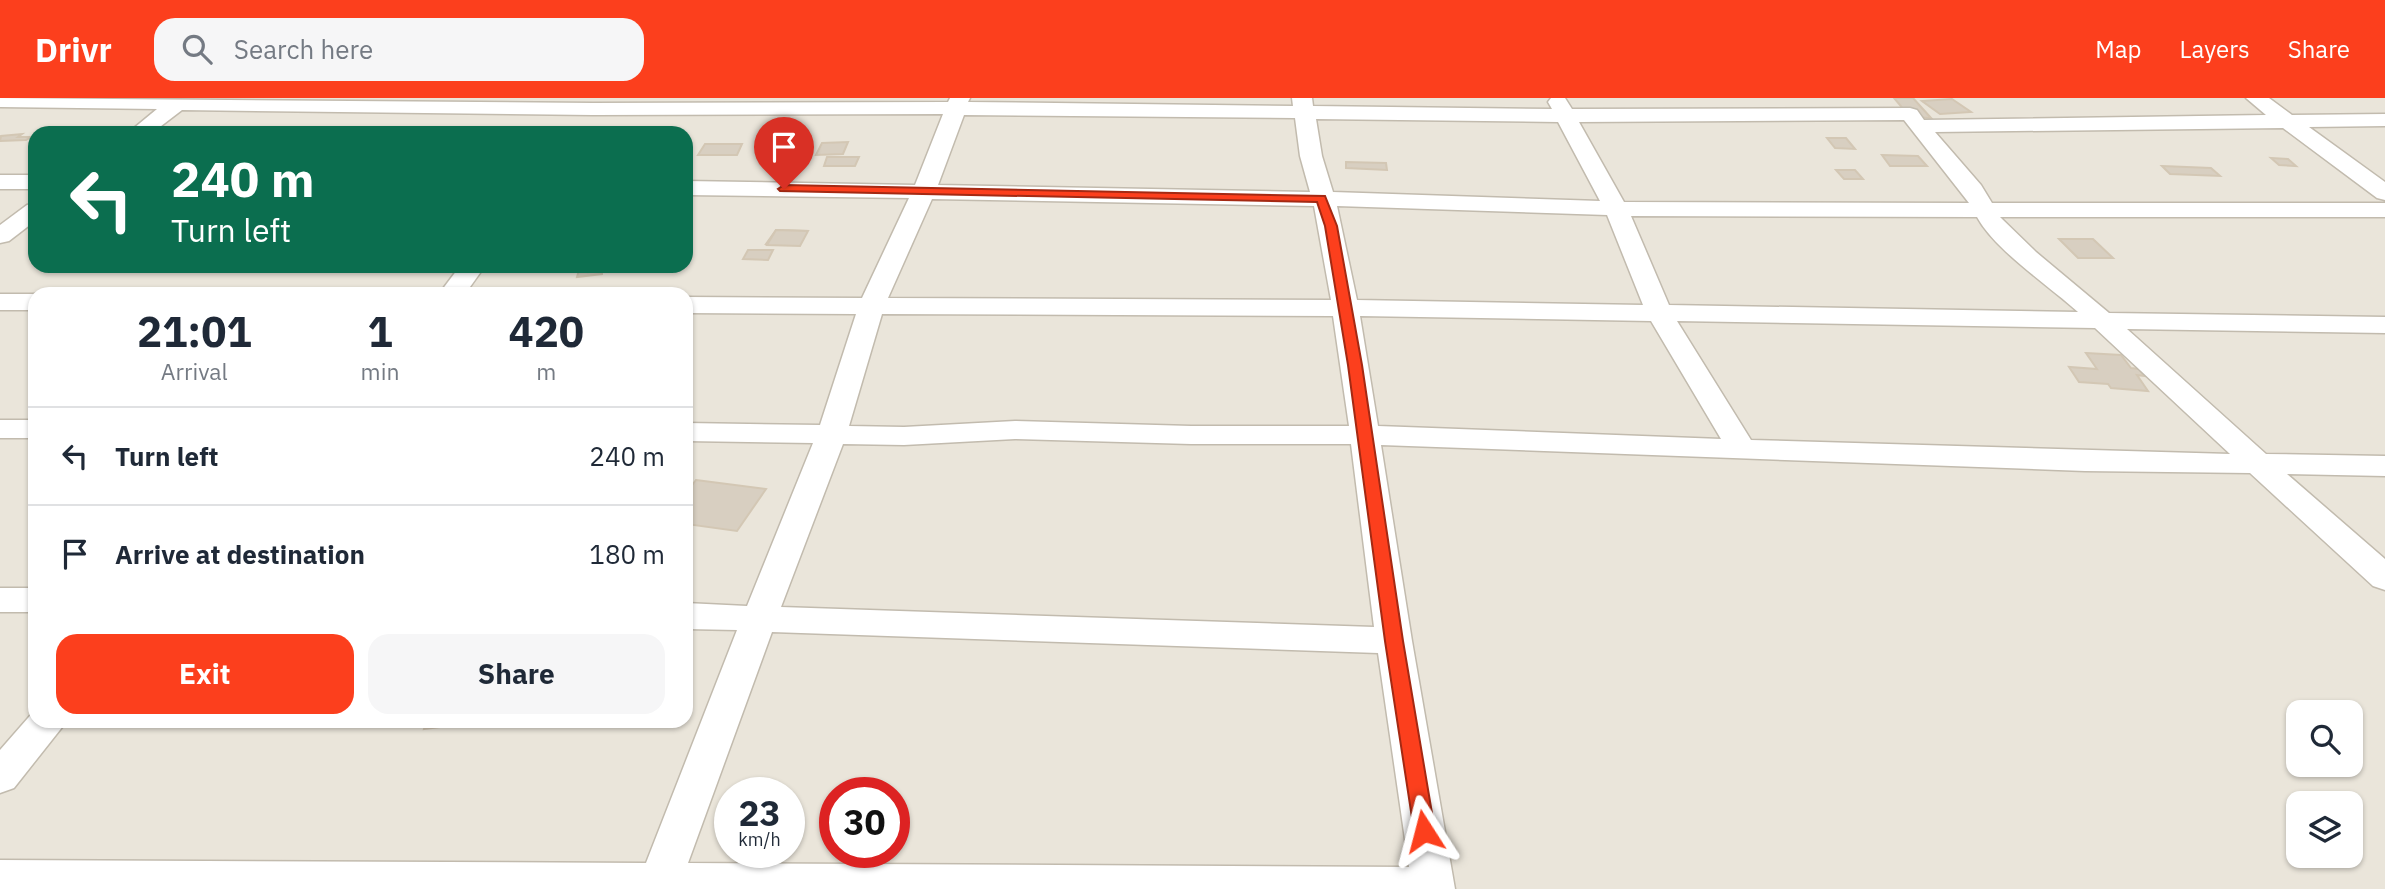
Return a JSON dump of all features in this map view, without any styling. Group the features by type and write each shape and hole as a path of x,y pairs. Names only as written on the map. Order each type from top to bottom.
{"street":[{"path":"1893,98 1973,190 1993,225 2102,320 2296,500 2385,578"},
{"path":"2256,98 2385,193"},
{"path":"0,101 1561,107 1914,120 2385,120"},
{"path":"148,126 181,101"},
{"path":"580,126 598,103"},
{"path":"660,882 759,618 832,434 871,306 924,191 958,103"},
{"path":"0,878 1433,887 1331,226 1321,198 1302,106"},
{"path":"1561,107 1616,209 1659,313 1741,447"},
{"path":"0,182 28,182"},
{"path":"693,188 1321,198 1616,209 1985,212 2288,208 2385,210"},
{"path":"0,236 28,215"},
{"path":"0,302 28,302"},
{"path":"693,305 1344,308 2385,325"},
{"path":"0,429 28,429"},
{"path":"693,432 904,436 1015,430 1191,435 1365,435 2085,461 2385,466"},
{"path":"0,600 28,600"},
{"path":"693,616 1394,641"},
{"path":"0,778 42,728"}],"shaded area":[{"path":"0,98 2385,98 2385,889 0,889"}],"building":[{"path":"1894,98 1913,98 1931,118 1910,117"},
{"path":"1952,99 1971,112 1940,114 1922,101"},
{"path":"22,134 18,137 28,139 0,141 1,136"},
{"path":"1827,138 1846,138 1855,149 1835,148"},
{"path":"848,142 843,154 816,155 822,143"},
{"path":"705,144 742,144 737,155 698,155"},
{"path":"1882,155 1918,156 1927,166 1890,166"},
{"path":"827,157 859,157 855,166 824,166"},
{"path":"2271,158 2288,159 2296,166 2279,165"},
{"path":"1346,162 1386,163 1387,170 1346,168"},
{"path":"2162,166 2211,168 2220,176 2170,174"},
{"path":"1836,170 1855,170 1863,179 1844,179"},
{"path":"776,230 807,231 799,245 766,244"},
{"path":"776,230 808,231 800,246 767,245"},
{"path":"2059,239 2093,239 2113,258 2078,258"},
{"path":"748,250 773,250 768,260 743,259"},
{"path":"578,273 602,273 602,274 577,277"},
{"path":"2086,353 2121,355 2131,368 2139,369 2144,376 2137,375 2148,391 2079,382 2069,367 2097,369"},
{"path":"696,480 766,489 737,531 693,525 693,484"}],"route":[{"path":"784,189 1321,198 1331,226 1355,365 1424,831"}]}
